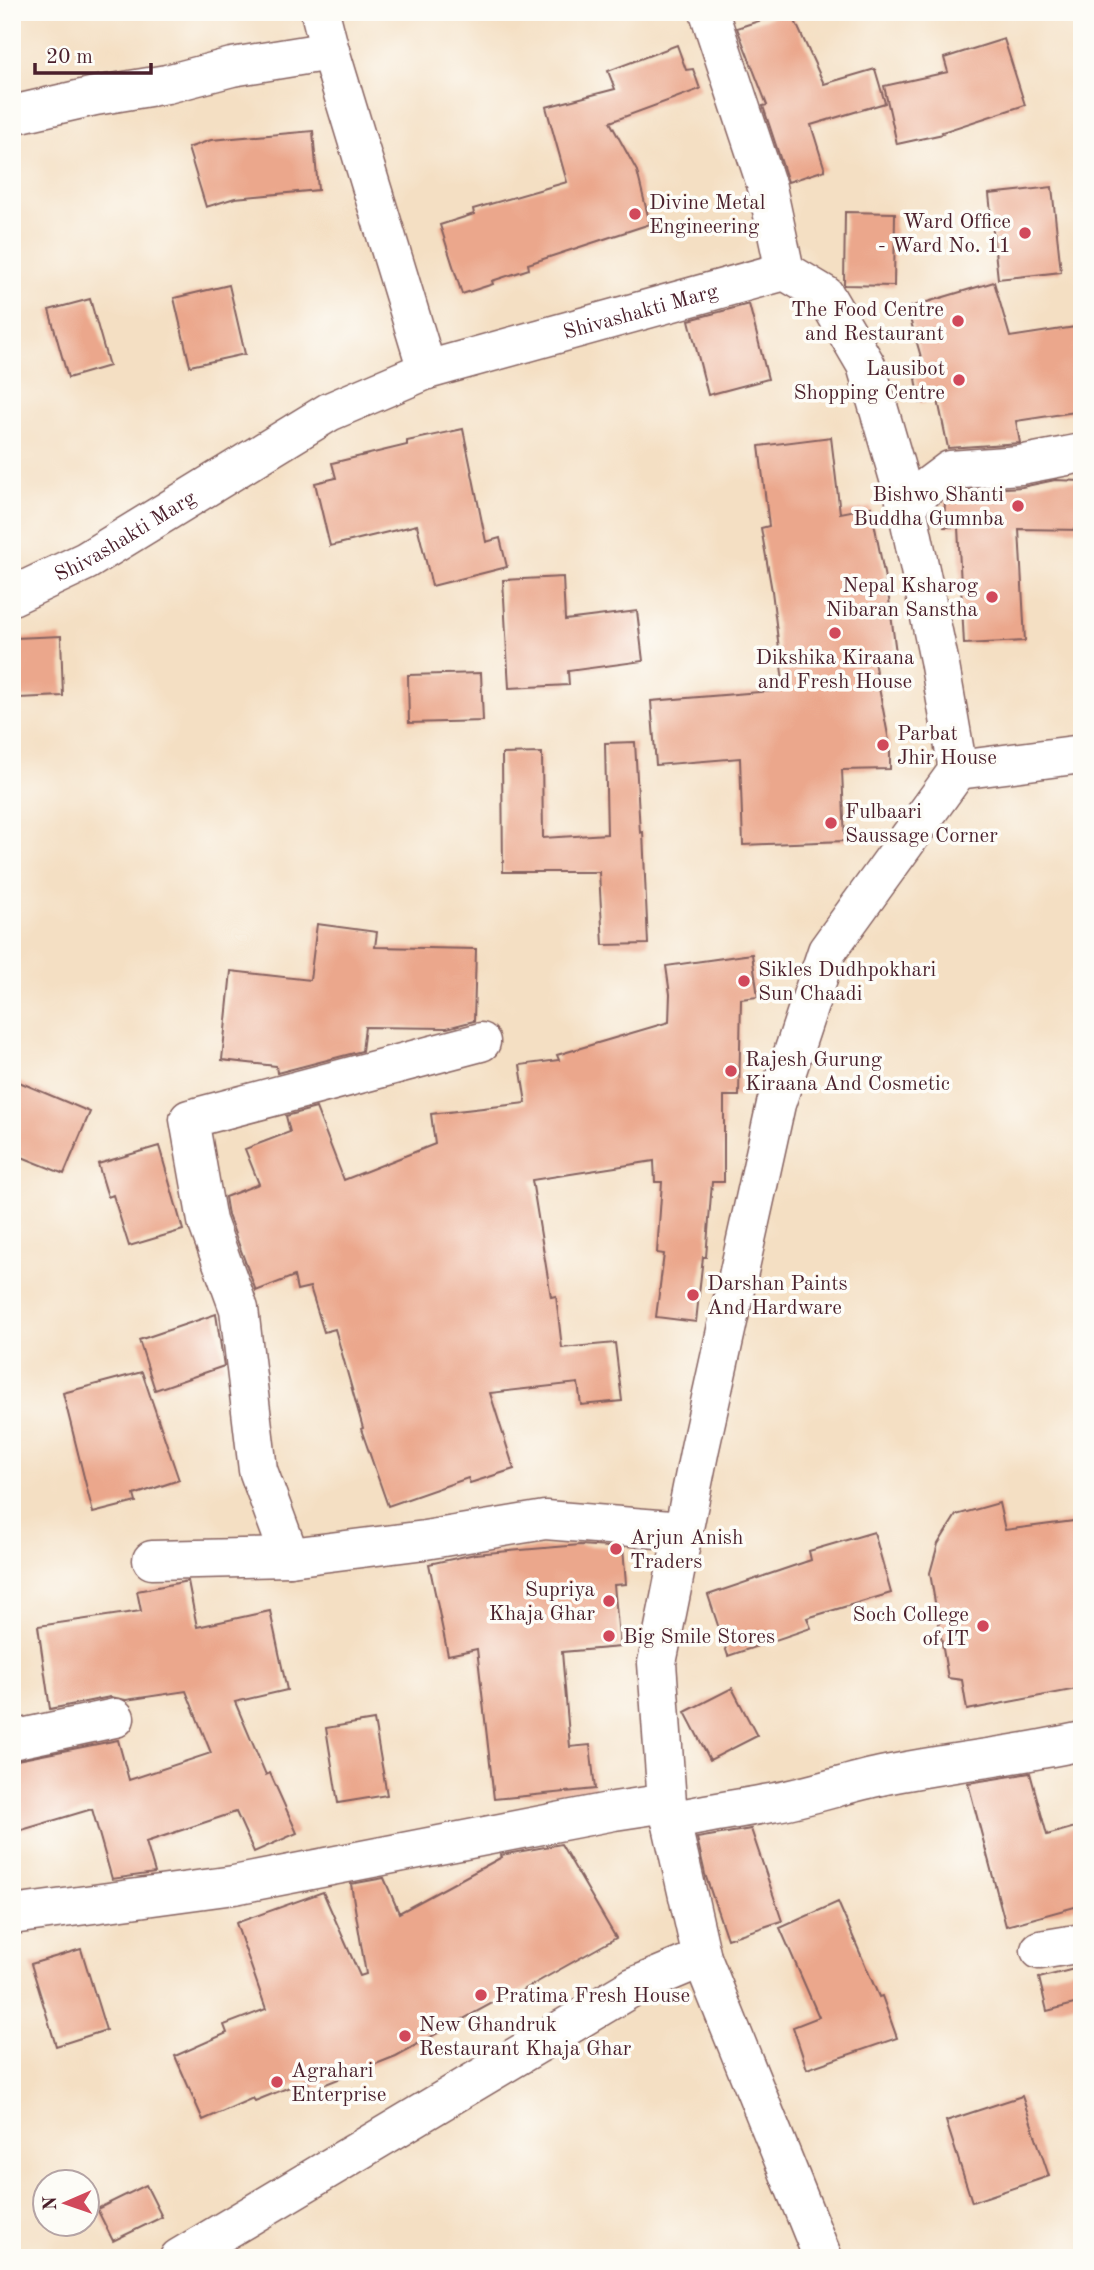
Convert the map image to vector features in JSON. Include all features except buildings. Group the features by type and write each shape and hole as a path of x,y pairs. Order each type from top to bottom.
{"street":[{"path":"320,12 427,370"},
{"path":"709,12 767,187 785,271 825,295 866,365 906,503 939,660 958,770 827,951 776,1104 657,1663 669,1812 702,1958 823,2258"},
{"path":"12,115 94,96 167,84 232,67 330,51"},
{"name":"Shivashakti Marg","path":"12,596 86,561 329,412 427,370 785,271"},
{"path":"906,503 950,470 1020,465 1082,453"},
{"path":"958,770 1082,754"},
{"path":"290,1556 258,1470 239,1308 207,1221 190,1119 481,1042"},
{"path":"152,1560 290,1556 425,1540 545,1520 683,1531"},
{"path":"12,1740 115,1718"},
{"path":"12,1915 234,1885 614,1811 708,1812 772,1803 880,1777 958,1762 1038,1751 1082,1741"},
{"path":"1040,1950 1082,1943"},
{"path":"179,2258 633,1987 702,1958"}],"place":[{"name":"Divine Metal Engineering","path":"635,214"},
{"name":"Ward Office - Ward No. 11","path":"1025,233"},
{"name":"The Food Centre and Restaurant","path":"958,321"},
{"name":"Lausibot Shopping Centre","path":"959,380"},
{"name":"Bishwo Shanti Buddha Gumnba","path":"1018,506"},
{"name":"Nepal Ksharog Nibaran Sanstha","path":"992,597"},
{"name":"Dikshika Kiraana and Fresh House","path":"835,633"},
{"name":"Parbat Jhir House","path":"883,745"},
{"name":"Fulbaari Saussage Corner","path":"831,823"},
{"name":"Sikles Dudhpokhari Sun Chaadi","path":"744,981"},
{"name":"Rajesh Gurung Kiraana And Cosmetic","path":"731,1071"},
{"name":"Darshan Paints And Hardware","path":"693,1295"},
{"name":"Arjun Anish Traders","path":"616,1549"},
{"name":"Supriya Khaja Ghar","path":"609,1601"},
{"name":"Soch College of IT","path":"983,1626"},
{"name":"Big Smile Stores","path":"609,1636"},
{"name":"Pratima Fresh House","path":"481,1995"},
{"name":"New Ghandruk Restaurant Khaja Ghar","path":"405,2036"},
{"name":"Agrahari Enterprise","path":"277,2082"}]}
